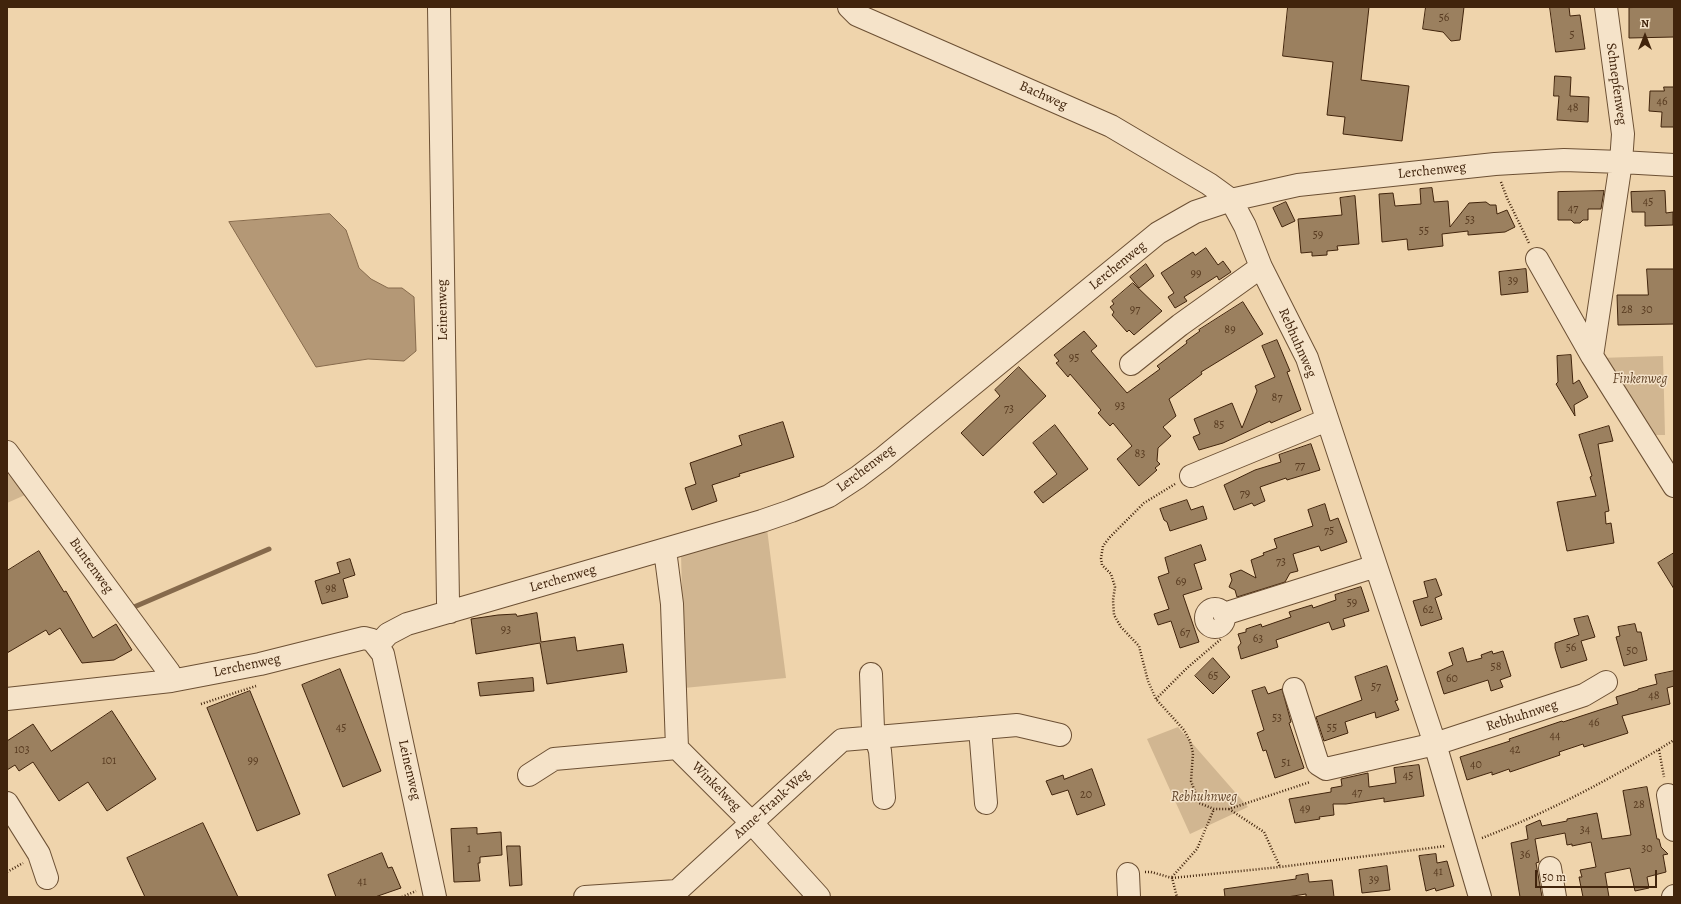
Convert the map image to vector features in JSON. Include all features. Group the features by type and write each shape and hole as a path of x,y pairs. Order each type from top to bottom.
{"street":[{"name":"Leinenweg","path":"439,7 448,602 450,612"},
{"name":"Bachweg","path":"849,7 857,15 1110,126 1209,184 1231,200"},
{"name":"Schnepfenweg","path":"1606,7 1623,134 1621,162"},
{"name":"Lerchenweg","path":"7,699 171,681 260,664 364,638 372,640 378,646 388,634 407,624 762,521 829,496 883,458 1158,233 1195,212 1231,200 1298,185 1495,164 1564,160 1674,166"},
{"path":"1592,356 1621,162"},
{"name":"Rebhuhnweg","path":"1231,200 1245,226 1261,267 1307,358 1435,744 1480,897"},
{"path":"1537,259 1592,356 1674,486"},
{"path":"1131,364 1180,325 1261,267"},
{"path":"1191,476 1327,420"},
{"name":"Buntenweg","path":"7,452 169,672 171,681"},
{"path":"529,775 554,759 677,748 672,604 665,550"},
{"path":"1221,627 1376,566"},
{"name":"Leinenweg","path":"378,646 383,654 436,897"},
{"path":"871,674 873,729 880,751 884,798"},
{"name":"Rebhuhnweg","path":"1326,769 1435,744 1584,695 1606,682"},
{"path":"1294,688 1318,764 1326,769"},
{"name":"Anne-Frank-Weg","path":"585,897 677,894 751,822 842,740 1017,725 1060,735"},
{"path":"980,728 986,803"},
{"name":"Winkelweg","path":"677,748 751,822 819,897"},
{"path":"1668,795 1674,830"},
{"path":"7,803 39,854 46,878"},
{"path":"1550,868 1555,897"},
{"path":"1128,874 1129,897"}],"path":[{"path":"1495,164 1507,198 1537,259"},
{"path":"1191,476 1144,503 1110,537 1103,546 1101,558 1102,565 1111,574 1115,587 1112,600 1114,615 1121,627 1139,646 1148,682 1156,699 1184,730 1190,741 1193,753 1191,781 1199,803 1214,809 1229,809 1322,778 1326,769"},
{"path":"1156,699 1187,668 1221,627"},
{"path":"201,704 258,685"},
{"path":"1128,874 1151,872 1172,878 1280,867 1465,843 1483,838 1539,814 1593,788 1674,740"},
{"path":"1659,750 1668,795"},
{"path":"1172,878 1197,849 1214,809"},
{"path":"1229,809 1264,832 1280,867"},
{"path":"1172,878 1176,897"}],"green space":[{"name":"Finkenweg","path":"1663,356 1665,435 1647,435 1599,358"},
{"path":"7,473 25,495 7,503"},
{"path":"767,529 786,678 684,688 681,552"},
{"name":"Rebhuhnweg","path":"1178,727 1248,807 1190,834 1147,739"}],"shaded area":[{"path":"330,214 346,230 359,268 371,279 388,288 402,288 414,297 416,351 404,361 368,359 316,367 229,222"}],"building":[{"path":"1288,7 1369,7 1361,80 1409,86 1402,141 1343,134 1345,117 1327,115 1333,62 1283,56"},
{"path":"1426,7 1464,7 1460,40 1451,41 1443,32 1423,29"},
{"path":"1550,7 1569,7 1570,16 1580,15 1585,49 1556,52"},
{"path":"1674,7 1674,37 1629,38 1629,8"},
{"path":"1555,76 1571,77 1570,96 1589,97 1588,122 1557,120 1559,96 1554,96"},
{"path":"1664,87 1674,87 1674,127 1661,127 1662,112 1649,111 1650,91 1664,91"},
{"path":"1432,188 1434,202 1448,201 1450,227 1469,203 1486,202 1490,205 1496,205 1497,214 1507,210 1515,227 1505,232 1468,235 1468,231 1442,234 1443,246 1408,250 1407,239 1382,242 1379,194 1393,193 1395,206 1421,204 1420,189"},
{"path":"1604,191 1601,209 1588,209 1588,220 1583,220 1580,223 1574,223 1571,220 1558,220 1558,192"},
{"path":"1665,191 1666,213 1673,212 1673,225 1645,226 1645,212 1632,212 1631,192"},
{"path":"1355,196 1359,244 1337,246 1338,250 1327,251 1327,255 1312,256 1312,252 1301,253 1298,219 1342,215 1340,198"},
{"path":"1286,202 1295,221 1282,227 1273,208"},
{"path":"1206,248 1218,265 1223,261 1231,272 1219,280 1217,276 1184,297 1187,301 1175,308 1168,297 1174,293 1161,273 1193,252 1195,255"},
{"path":"1146,264 1154,276 1139,288 1130,277"},
{"path":"1526,269 1528,292 1501,295 1499,272"},
{"path":"1647,269 1674,269 1674,324 1618,325 1617,295 1648,295"},
{"path":"1133,283 1162,311 1134,335 1129,330 1127,332 1112,315 1114,312 1110,307 1114,304 1112,301"},
{"path":"1243,302 1263,334 1201,372 1202,374 1169,399 1176,416 1163,427 1171,436 1158,448 1157,461 1160,464 1155,468 1157,470 1139,486 1117,459 1132,446 1113,423 1110,426 1098,413 1101,410 1070,374 1068,377 1056,363 1059,361 1054,355 1084,331 1097,346 1091,351 1127,393 1160,369 1157,366 1187,343 1186,341 1200,331 1199,330"},
{"path":"1277,340 1290,371 1287,372 1301,410 1271,423 1270,421 1223,443 1199,450 1193,437 1200,434 1194,419 1232,403 1242,428 1257,391 1255,386 1275,377 1262,346"},
{"path":"1571,355 1573,384 1579,380 1588,397 1574,405 1575,416 1556,384 1558,382 1557,356"},
{"path":"1019,367 1046,396 983,456 961,433 1000,396 995,390"},
{"path":"783,422 794,457 739,474 740,476 712,485 717,501 692,510 685,488 696,484 690,463 742,445 739,436"},
{"path":"1055,425 1088,469 1043,503 1034,492 1057,474 1033,443"},
{"path":"1609,426 1613,441 1598,444 1609,511 1605,512 1606,524 1611,523 1614,543 1567,551 1557,502 1596,496 1590,477 1592,476 1579,435"},
{"path":"1311,444 1320,470 1287,480 1286,478 1260,487 1265,501 1254,506 1252,503 1234,510 1224,485 1255,470 1281,462 1279,455"},
{"path":"1187,500 1191,510 1203,506 1207,519 1170,531 1160,509"},
{"path":"1325,504 1330,521 1338,518 1347,542 1321,551 1319,546 1293,554 1298,571 1290,573 1285,582 1237,597 1235,590 1229,587 1232,580 1230,574 1241,570 1256,578 1251,560 1264,555 1263,553 1277,548 1274,539 1313,526 1308,510"},
{"path":"1201,545 1206,560 1194,564 1202,589 1183,595 1199,642 1180,648 1171,621 1158,625 1154,614 1169,609 1158,577 1169,573 1165,558"},
{"path":"39,551 64,592 66,591 93,638 116,624 132,650 114,660 82,663 60,628 49,635 46,630 7,653 7,571"},
{"path":"1674,553 1674,589 1658,563"},
{"path":"350,559 355,575 343,579 348,597 322,604 315,581 340,573 337,563"},
{"path":"1436,579 1442,595 1435,598 1442,619 1421,626 1413,601 1428,597 1424,582"},
{"path":"1361,587 1369,611 1343,619 1345,626 1332,630 1329,622 1276,640 1278,647 1241,659 1238,647 1241,643 1238,634 1246,632 1246,629 1261,624 1262,627 1291,617 1289,612 1312,605 1313,608 1336,600 1335,595"},
{"path":"537,613 541,642 575,637 577,651 623,644 627,672 547,684 540,643 476,654 471,619 498,615 516,614 517,616"},
{"path":"1588,616 1595,637 1581,641 1587,660 1561,668 1555,643 1579,635 1574,619"},
{"path":"1635,624 1637,632 1641,632 1647,660 1624,666 1616,637 1620,636 1618,627"},
{"path":"1463,648 1467,662 1482,658 1481,655 1492,651 1493,654 1503,651 1511,676 1500,680 1503,687 1491,691 1488,680 1444,694 1437,672 1453,665 1449,653"},
{"path":"1213,658 1230,677 1213,694 1195,676"},
{"path":"1387,666 1398,700 1395,701 1399,710 1376,718 1375,712 1345,722 1348,733 1324,741 1316,717 1362,700 1355,677"},
{"path":"340,669 381,771 343,787 302,685"},
{"path":"1674,671 1674,686 1667,688 1670,704 1622,716 1628,733 1584,747 1583,744 1559,752 1560,755 1510,772 1509,769 1492,775 1492,772 1467,780 1460,757 1510,741 1509,739 1562,721 1563,722 1618,704 1616,697 1657,684 1655,675"},
{"path":"533,678 534,691 480,696 478,683"},
{"path":"1265,687 1268,694 1282,689 1291,722 1289,723 1304,768 1275,778 1266,750 1263,751 1257,733 1264,730 1252,691"},
{"path":"250,691 300,814 257,831 207,708"},
{"path":"112,711 156,779 107,811 88,782 59,801 33,762 19,771 15,765 7,770 7,741 33,724 51,751"},
{"path":"1419,765 1424,796 1384,802 1384,798 1346,804 1333,804 1334,815 1295,823 1289,799 1331,792 1331,788 1342,786 1341,779 1368,773 1369,787 1396,783 1394,768"},
{"path":"1092,769 1105,805 1077,815 1068,790 1052,795 1046,781 1063,775 1064,779"},
{"path":"1647,787 1657,839 1659,839 1661,847 1668,854 1663,855 1666,872 1647,877 1649,888 1635,891 1630,868 1605,873 1609,897 1583,897 1579,877 1582,877 1580,870 1596,867 1591,842 1572,846 1572,844 1567,845 1565,833 1535,839 1539,862 1536,863 1542,897 1520,897 1511,843 1528,839 1526,826 1540,820 1542,826 1597,813 1602,839 1631,835 1623,791"},
{"path":"203,823 238,897 145,897 127,858"},
{"path":"477,828 477,834 501,832 502,855 480,857 480,863 478,863 480,881 454,882 451,829"},
{"path":"507,846 520,846 522,885 510,886"},
{"path":"382,853 388,868 392,867 401,888 375,897 336,897 328,875"},
{"path":"1436,854 1437,863 1447,861 1454,886 1436,891 1435,888 1426,891 1419,856"},
{"path":"1387,866 1390,890 1362,893 1359,870"},
{"path":"1308,874 1309,882 1332,880 1334,897 1306,897 1306,894 1287,897 1225,897 1224,889 1296,879 1296,876"}],"waterway":[{"path":"134,607 269,549"}]}
